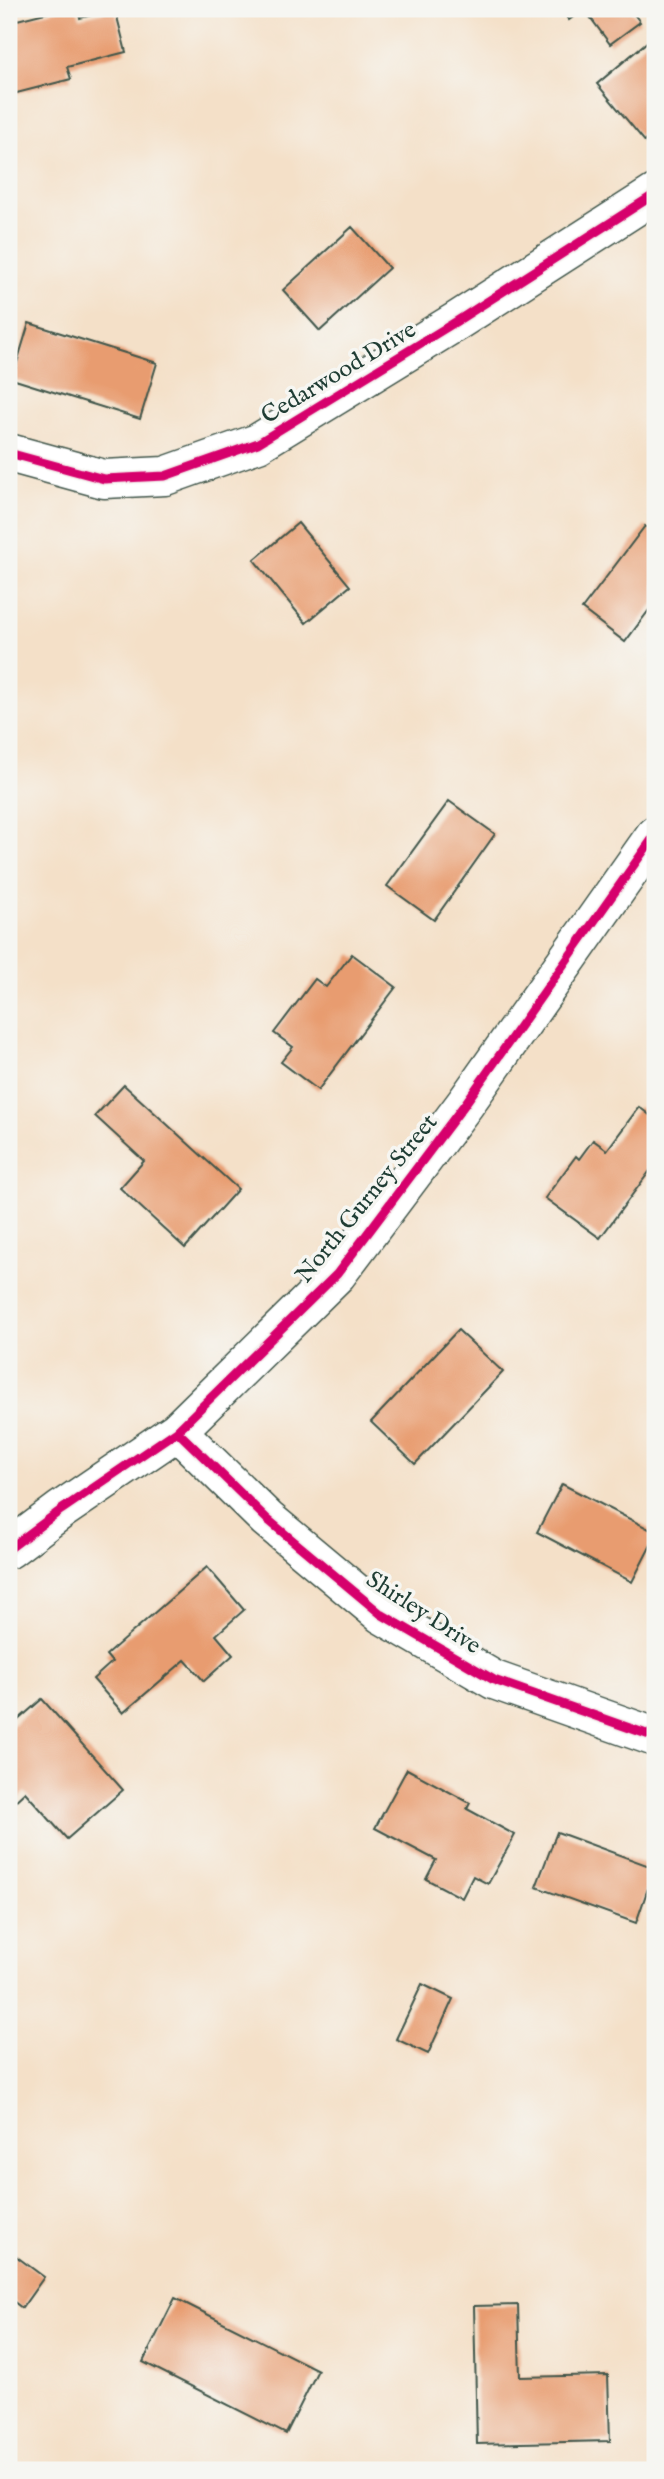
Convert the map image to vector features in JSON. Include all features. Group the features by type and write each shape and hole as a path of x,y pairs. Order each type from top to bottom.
{"street":[{"name":"Cedarwood Drive","path":"9,453 104,479 165,476 258,443 457,321 655,194"},
{"name":"North Gurney Street","path":"9,1549 177,1431 337,1274 465,1104 655,835"},
{"name":"Shirley Drive","path":"177,1431 267,1519 381,1614 494,1680 655,1737"}],"building":[{"path":"61,9 77,9 80,18 115,9 126,52 67,67 71,79 9,95 9,22"},
{"path":"562,9 584,9 569,20"},
{"path":"584,9 630,9 640,22 610,44"},
{"path":"647,42 655,51 655,146 651,149 597,84"},
{"path":"352,227 389,268 320,331 283,290"},
{"path":"29,323 157,363 140,419 12,379"},
{"path":"298,523 350,586 306,623 254,560"},
{"path":"645,526 655,534 655,602 625,642 582,609"},
{"path":"449,801 495,834 434,920 387,886"},
{"path":"352,954 396,987 318,1090 281,1062 293,1047 274,1033 315,979 326,987"},
{"path":"124,1085 238,1189 185,1248 120,1188 144,1161 95,1116"},
{"path":"639,1107 655,1119 655,1164 600,1238 545,1198 576,1156 579,1159 593,1140 607,1150"},
{"path":"458,1330 503,1372 415,1464 371,1422"},
{"path":"562,1484 655,1532 632,1582 537,1532"},
{"path":"207,1567 244,1610 216,1635 233,1655 204,1681 185,1660 123,1713 93,1679 112,1662 106,1655"},
{"path":"42,1699 123,1790 67,1839 25,1792 9,1807 9,1728"},
{"path":"407,1769 470,1803 467,1809 515,1835 488,1884 473,1876 462,1898 426,1879 436,1860 375,1828"},
{"path":"557,1832 655,1868 636,1923 536,1887"},
{"path":"422,1984 453,1999 428,2054 396,2039"},
{"path":"9,2251 44,2277 22,2308 9,2298"},
{"path":"175,2298 318,2370 286,2434 143,2362"},
{"path":"518,2305 520,2377 608,2375 610,2441 477,2444 474,2306"}],"cycle path":[{"path":"9,453 104,479 165,476 258,443 457,321 655,194"},
{"path":"9,1549 177,1431 337,1274 465,1104 655,835"},
{"path":"177,1431 267,1519 381,1614 494,1680 655,1737"}]}
